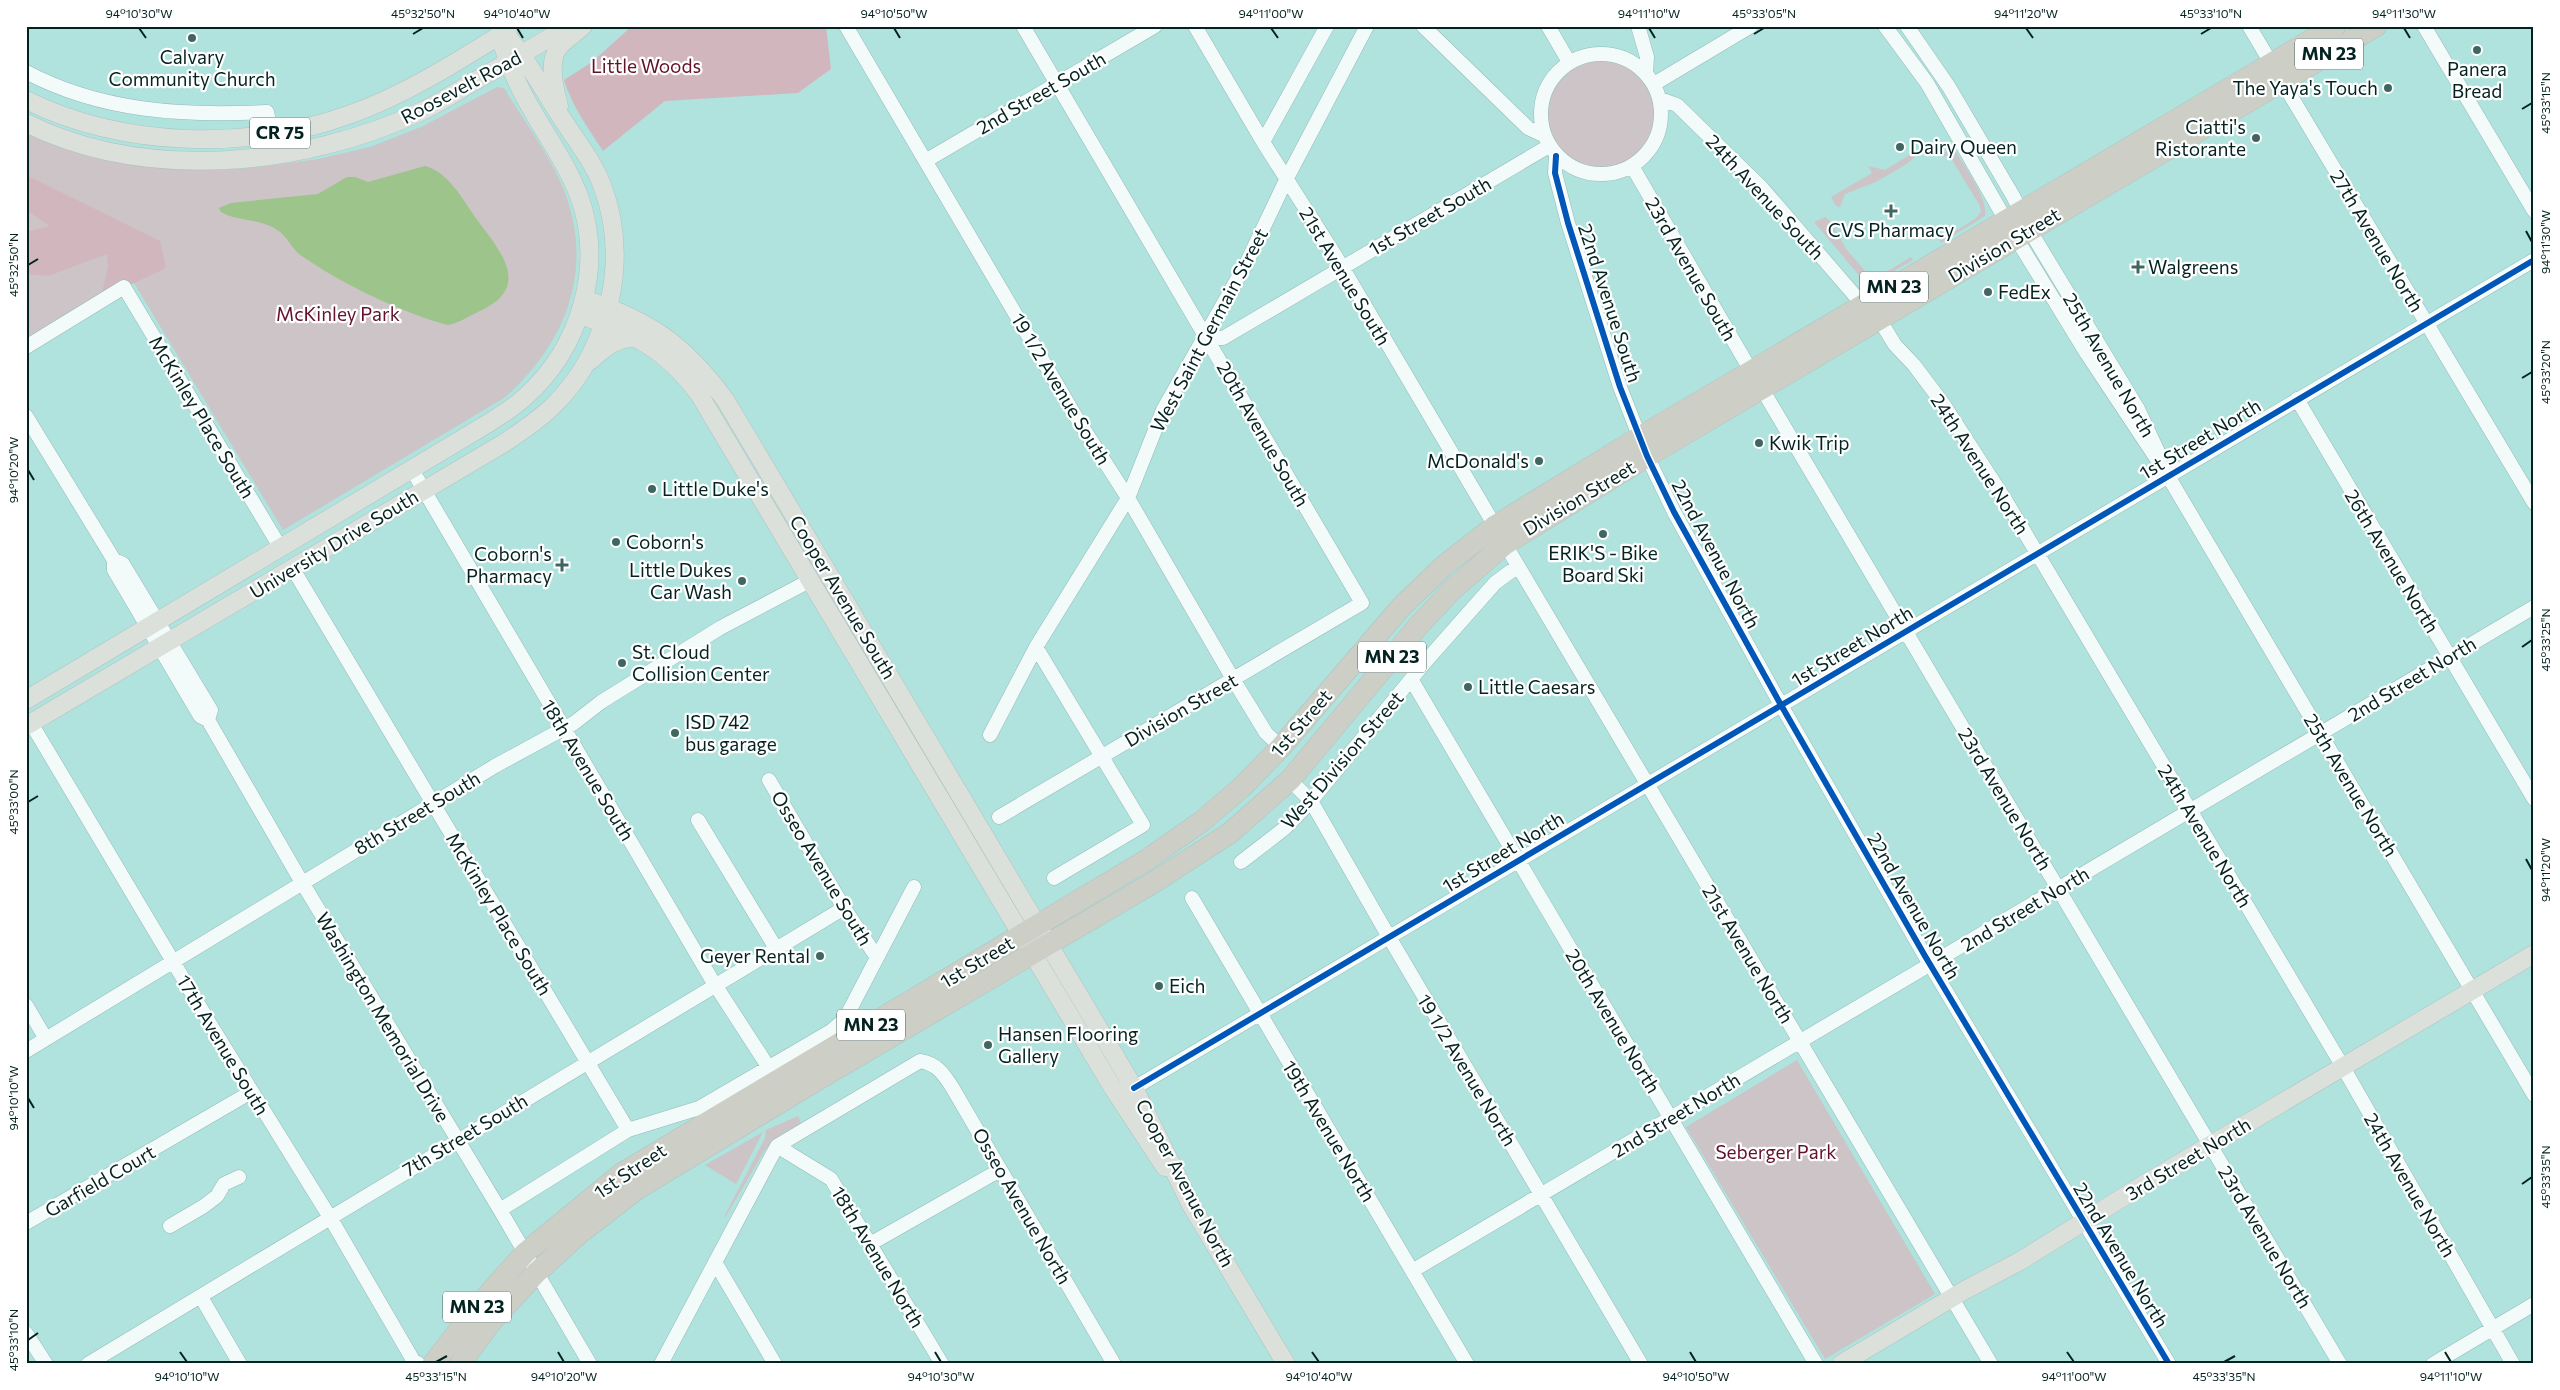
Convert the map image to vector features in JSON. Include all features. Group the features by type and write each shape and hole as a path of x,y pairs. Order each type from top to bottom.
{"highway":[{"name":"Division Street","path":"2277,73 2335,26"},
{"name":"Division Street","path":"1500,535 1647,456 1863,305 2019,225 2277,73 2376,26"},
{"name":"Division Street","path":"1500,535 1640,437 1879,320 2019,225"},
{"name":"1st Street","path":"433,1364 477,1307 525,1253 576,1209 643,1160 1030,930 1178,839 1230,799 1281,747 1402,606 1446,564 1500,535"},
{"name":"1st Street","path":"460,1364 491,1322 536,1274 580,1233 637,1189 1206,850 1246,820 1290,780 1419,625 1500,535"}],"main road":[{"name":"Roosevelt Road","path":"26,123 42,131 116,153 196,161 279,156 358,136 422,111 569,26"},
{"path":"583,26 559,46 555,55 553,74 561,110 573,136 601,184 611,220 614,260 608,306 603,323"},
{"name":"Roosevelt Road","path":"26,100 48,111 124,132 198,140 272,135 351,115 408,90 503,29"},
{"path":"503,29 515,58 521,90 573,183 583,207 588,245 582,307 603,323 639,339 666,358 699,394 810,580 1030,930"},
{"path":"515,58 573,136"},
{"name":"Cooper Avenue South","path":"582,307 608,306 648,325 680,348 706,375 726,402 1030,930"},
{"name":"University Drive South","path":"26,700 482,427 526,396 557,361 582,307"},
{"name":"University Drive South","path":"28,725 293,569 531,424 555,404 582,368 593,349 603,323"},
{"path":"582,368 616,341 627,337 639,339"},
{"name":"Cooper Avenue North","path":"1030,930 1040,949 1134,1088 1191,1204 1286,1364"},
{"path":"1040,949 1142,1134 1191,1204"},
{"name":"3rd Street North","path":"1841,1364 2084,1222 2210,1145 2534,954"}],"street":[{"name":"19 1/2 Avenue South","path":"846,26 927,160 1076,418 1128,498 1233,680 1266,733 1281,747"},
{"name":"20th Avenue South","path":"1023,26 1055,84 1362,603"},
{"name":"2nd Street South","path":"927,160 1154,26"},
{"name":"21st Avenue South","path":"1195,26 1263,142 1342,268 1500,535"},
{"path":"1263,142 1328,26"},
{"name":"West Saint Germain Street","path":"990,735 1036,647 1128,498 1163,410 1248,262 1286,178 1367,26"},
{"path":"1422,26 1572,168 1592,174 1612,174 1632,166 1647,154 1657,137 1662,118 1660,99 1654,84 1646,72 1629,60 1609,53 1588,54 1569,62 1553,75 1543,93 1540,114 1549,145"},
{"path":"1548,26 1569,62"},
{"path":"1638,26 1647,57 1646,72"},
{"path":"1654,84 1751,26"},
{"name":"25th Avenue North","path":"1885,26 1927,83 1957,135 2019,225 2138,410 2152,437 2168,476 2534,1094"},
{"name":"25th Avenue North","path":"1907,26 1949,87 1972,126 2019,225"},
{"name":"27th Avenue North","path":"2249,26 2534,503"},
{"path":"2424,26 2534,211"},
{"path":"26,72 92,100 161,112 224,114 267,112 272,135"},
{"name":"24th Avenue South","path":"1660,99 1677,105 1762,188 1863,305"},
{"name":"1st Street South","path":"1206,337 1223,338 1549,145"},
{"name":"22nd Avenue South","path":"1549,145 1568,223 1620,387 1647,456"},
{"name":"23rd Avenue South","path":"1632,166 1757,380"},
{"name":"1st Street North","path":"1134,1088 2534,260"},
{"name":"McKinley Place South","path":"26,347 124,287 280,547"},
{"name":"24th Avenue North","path":"1879,320 1895,344 1914,365 1944,405 2006,501 2189,811 2343,1066 2513,1364"},
{"name":"23rd Avenue North","path":"1757,380 2340,1364"},
{"name":"26th Avenue North","path":"2297,399 2534,799"},
{"name":"Washington Memorial Drive","path":"26,416 114,560 123,564 165,644 211,710 208,720 302,882 500,1210 590,1364"},
{"name":"22nd Avenue North","path":"1647,456 1674,512 1781,705 1930,965 2169,1364"},
{"name":"18th Avenue South","path":"411,468 716,985 769,1068"},
{"name":"21st Avenue North","path":"1500,535 1990,1364"},
{"name":"West Division Street","path":"1242,862 1278,834 1312,801 1411,679 1495,583 1518,566"},
{"name":"McKinley Place South","path":"293,569 628,1130"},
{"name":"8th Street South","path":"26,1051 433,803 584,716 600,702 720,628 810,580"},
{"name":"Division Street","path":"999,817 1362,603"},
{"name":"2nd Street North","path":"1412,1271 2534,607"},
{"path":"1036,647 1143,825 1054,878"},
{"name":"20th Avenue North","path":"1411,679 1816,1364"},
{"name":"17th Avenue South","path":"28,725 251,1092 331,1219 413,1360 418,1364"},
{"name":"Osseo Avenue South","path":"769,780 844,908 876,956"},
{"name":"19 1/2 Avenue North","path":"1290,780 1312,801 1389,937 1641,1364"},
{"path":"698,820 776,950"},
{"path":"500,1210 628,1130 699,1108 831,1031 845,1019 914,886"},
{"name":"19th Avenue North","path":"1192,898 1467,1364"},
{"name":"7th Street South","path":"88,1364 844,908"},
{"path":"26,1005 46,1039"},
{"name":"Osseo Avenue North","path":"777,1146 920,1061 932,1064 942,1072 1114,1364"},
{"name":"Garfield Court","path":"26,1223 251,1092"},
{"path":"661,1364 777,1146"},
{"name":"18th Avenue North","path":"777,1146 831,1179 942,1364"},
{"path":"870,1244 1000,1170"},
{"path":"170,1226 204,1206 217,1196 224,1184 239,1177"},
{"path":"715,1262 775,1364"},
{"path":"201,1297 240,1364"},
{"path":"2433,1364 2534,1304"},
{"path":"26,1333 46,1364"}],"green space":[{"name":"Little Woods","path":"632,26 826,26 831,69 798,93 665,101 603,151 576,108 564,80 592,62"},
{"path":"1602,61 1623,65 1640,77 1652,94 1656,115 1652,136 1640,153 1623,165 1602,169 1581,165 1564,153 1552,136 1548,115 1552,94 1564,77 1581,65"},
{"name":"McKinley Park","path":"497,87 504,88 552,164 564,190 573,220 576,249 575,277 569,304 558,330 544,354 526,377 504,398 283,530 134,283 26,344 26,130 153,166 221,170 260,167 318,159 370,147 421,127"},
{"path":"1953,147 1979,191 1983,200 1985,216 1941,243 1935,234 1941,240 1975,219 1981,212 1980,206 1949,155 1943,157 1941,155"},
{"path":"1924,148 1923,151 1905,165 1876,182 1845,194 1840,207 1836,206 1831,197 1872,173 1868,166 1885,170"},
{"path":"26,175 160,241 166,268 134,283 102,293 108,267 107,254 48,276 26,274 26,232 50,226 26,210"},
{"path":"1825,217 1829,220 1847,250 1873,280 1911,257 1913,260 1868,286 1814,222"},
{"name":"Seberger Park","path":"1797,1060 1935,1294 1825,1359 1686,1127"},
{"path":"798,1116 801,1123 778,1137 765,1150 724,1217 765,1138 766,1130"},
{"path":"763,1132 736,1184 705,1165"}],"shaded area":[{"path":"425,166 441,174 460,194 494,242 507,267 508,279 505,290 496,301 456,323 448,325 391,305 351,286 299,254 279,231 265,224 228,215 221,212 219,208 231,203 318,194 347,177 355,177 368,182"}],"cycle path":[{"path":"1556,156 1555,173 1568,223 1620,387 1647,456 1674,512 1781,705 1925,956 2169,1364"},
{"path":"1134,1088 2534,260"}],"place":[{"name":"Calvary Community Church","path":"192,38"},
{"name":"Panera Bread","path":"2477,50"},
{"name":"The Yaya's Touch","path":"2388,88"},
{"name":"Ciatti's Ristorante","path":"2256,138"},
{"name":"Dairy Queen","path":"1900,147"},
{"name":"CVS Pharmacy","path":"1891,211"},
{"name":"Walgreens","path":"2138,267"},
{"name":"FedEx","path":"1988,292"},
{"name":"Kwik Trip","path":"1759,443"},
{"name":"McDonald's","path":"1539,461"},
{"name":"Little Duke's","path":"652,489"},
{"name":"ERIK'S - Bike Board Ski","path":"1603,534"},
{"name":"Coborn's","path":"616,542"},
{"name":"Coborn's Pharmacy","path":"562,565"},
{"name":"Little Dukes Car Wash","path":"742,581"},
{"name":"St. Cloud Collision Center","path":"622,663"},
{"name":"Little Caesars","path":"1468,687"},
{"name":"ISD 742 bus garage","path":"675,733"},
{"name":"Geyer Rental","path":"820,956"},
{"name":"Eich","path":"1159,986"},
{"name":"Hansen Flooring Gallery","path":"988,1045"}]}
